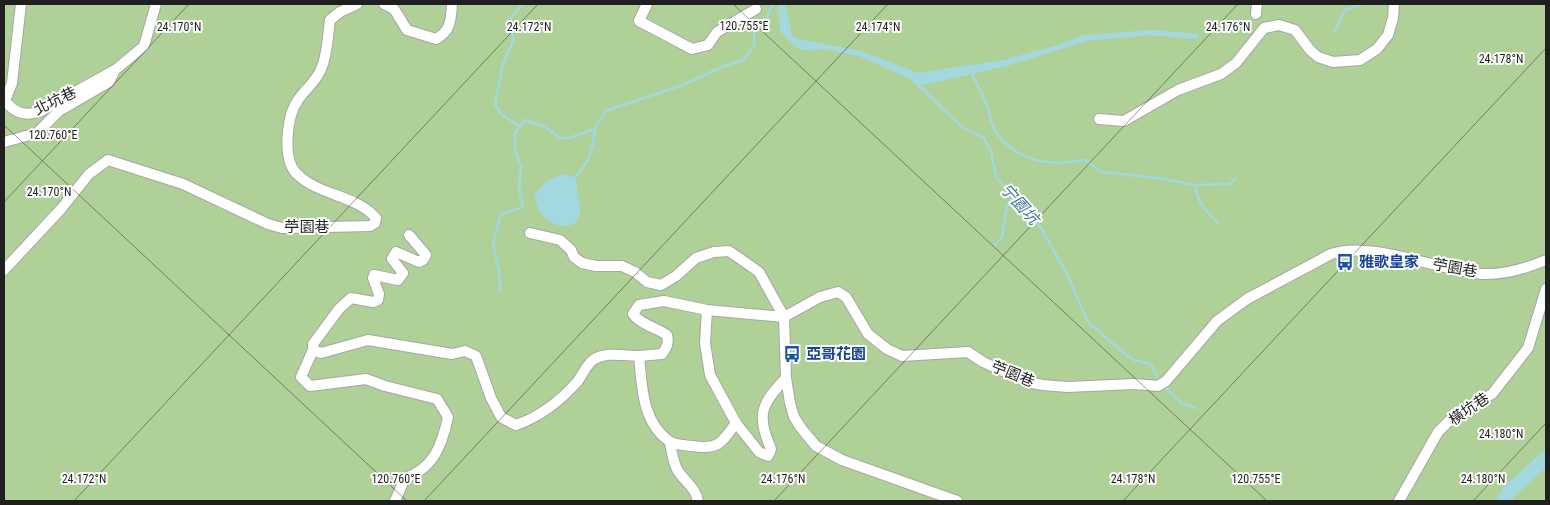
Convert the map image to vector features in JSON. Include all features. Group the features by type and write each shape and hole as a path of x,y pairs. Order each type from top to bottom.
{"street":[{"name":"北坑巷","path":"21,4 12,83 5,101 12,110 28,115 39,112 115,70 144,46 156,4"},
{"name":"苧園巷","path":"4,270 61,209 89,174 108,160 182,184 268,224 282,228 370,226 376,223 376,218 364,206 311,183 295,172 288,155 287,140 291,114 298,99 314,82 322,68 330,20 340,12 357,4"},
{"path":"384,4 394,8 407,30 436,39 445,34 451,23 452,4"},
{"path":"647,4 639,21 692,49 708,45 717,32 756,9"},
{"path":"1099,119 1124,121 1178,90 1221,74 1236,63 1264,28 1278,25 1295,30 1318,58 1333,62 1360,60 1377,49 1388,35 1393,18 1394,4"},
{"path":"4,59 15,56"},
{"name":"北坑巷","path":"4,142 37,133 59,111 108,82 115,70"},
{"path":"530,233 560,240 574,257 582,263 596,266 622,266 635,272 647,282 660,286 676,276 696,258 714,252 729,251 759,272 784,317 786,378 794,417 816,446 842,460 951,500"},
{"path":"395,501 405,478 417,474 432,461 444,439 448,417 437,399 385,386 366,379 310,386 302,377 313,344 339,309 351,298 373,302 378,300 380,294 373,278 374,276 400,279 403,273 392,259 396,252 419,262 423,260 426,255 410,235"},
{"name":"苧園巷","path":"784,317 820,297 838,292 846,297 868,334 887,349 902,356 968,352 983,362 1027,382 1043,385 1067,387 1162,384 1217,321 1247,299 1342,250 1384,254 1454,270 1484,274 1526,268 1546,260"},
{"name":"橫坑巷","path":"1399,501 1438,432 1455,415 1492,394 1528,348 1546,289"},
{"path":"312,350 321,353 368,340 452,354 465,351 476,356 501,416 516,425 555,403 577,382 592,360 604,355 639,356 662,354 669,341 667,335 637,320 633,314 639,305 664,301 707,310 784,317"},
{"path":"707,310 705,343 710,375 736,423 759,452 768,456 772,449 762,424 762,413 768,398 786,378"},
{"path":"639,356 643,396 652,423 670,443 672,458 677,469 697,493 698,501"},
{"path":"670,443 705,448 720,444 736,423"}],"green space":[{"path":"4,4 1546,4 1546,501 4,501"}],"water":[{"path":"778,4 785,4 792,35 798,39 860,51 919,73 1003,60 1055,46 1084,35 1152,30 1199,34 1197,39 1151,35 1086,41 1007,66 923,85 859,56 822,49 810,51 797,48 780,31"},
{"path":"563,174 575,178 580,214 576,223 560,226 542,215 537,206 535,194 547,181"}],"waterway":[{"path":"500,291 499,271 493,243 501,214 523,207 519,189 521,167 515,149 515,133 525,120 545,127 560,138 569,138 595,129 605,111 683,85 724,66 743,60 754,46 754,31 766,20 772,4"},
{"path":"1335,31 1345,10 1362,4"},
{"path":"519,126 501,114 495,104 503,64 513,42 511,18 521,5"},
{"path":"971,72 986,103 996,132 1007,145 1027,157 1038,161 1061,163 1085,160 1102,172 1158,178 1194,185 1230,184 1236,178"},
{"name":"宁園坑","path":"912,79 962,127 984,138 991,152 997,179 1031,214 1041,228 1067,274 1088,322 1125,354 1134,360 1151,364 1159,381"},
{"path":"574,179 584,167 589,156 595,129"},
{"path":"1195,185 1200,201 1218,223"},
{"path":"995,245 1002,237 1007,205 1014,195"},
{"name":"宁園坑","path":"1163,385 1181,403 1195,408"},
{"path":"1504,501 1509,492 1546,458"}],"place":[{"name":"雅歌皇家","path":"1345,262"},
{"name":"亞哥花園","path":"792,354"}]}
